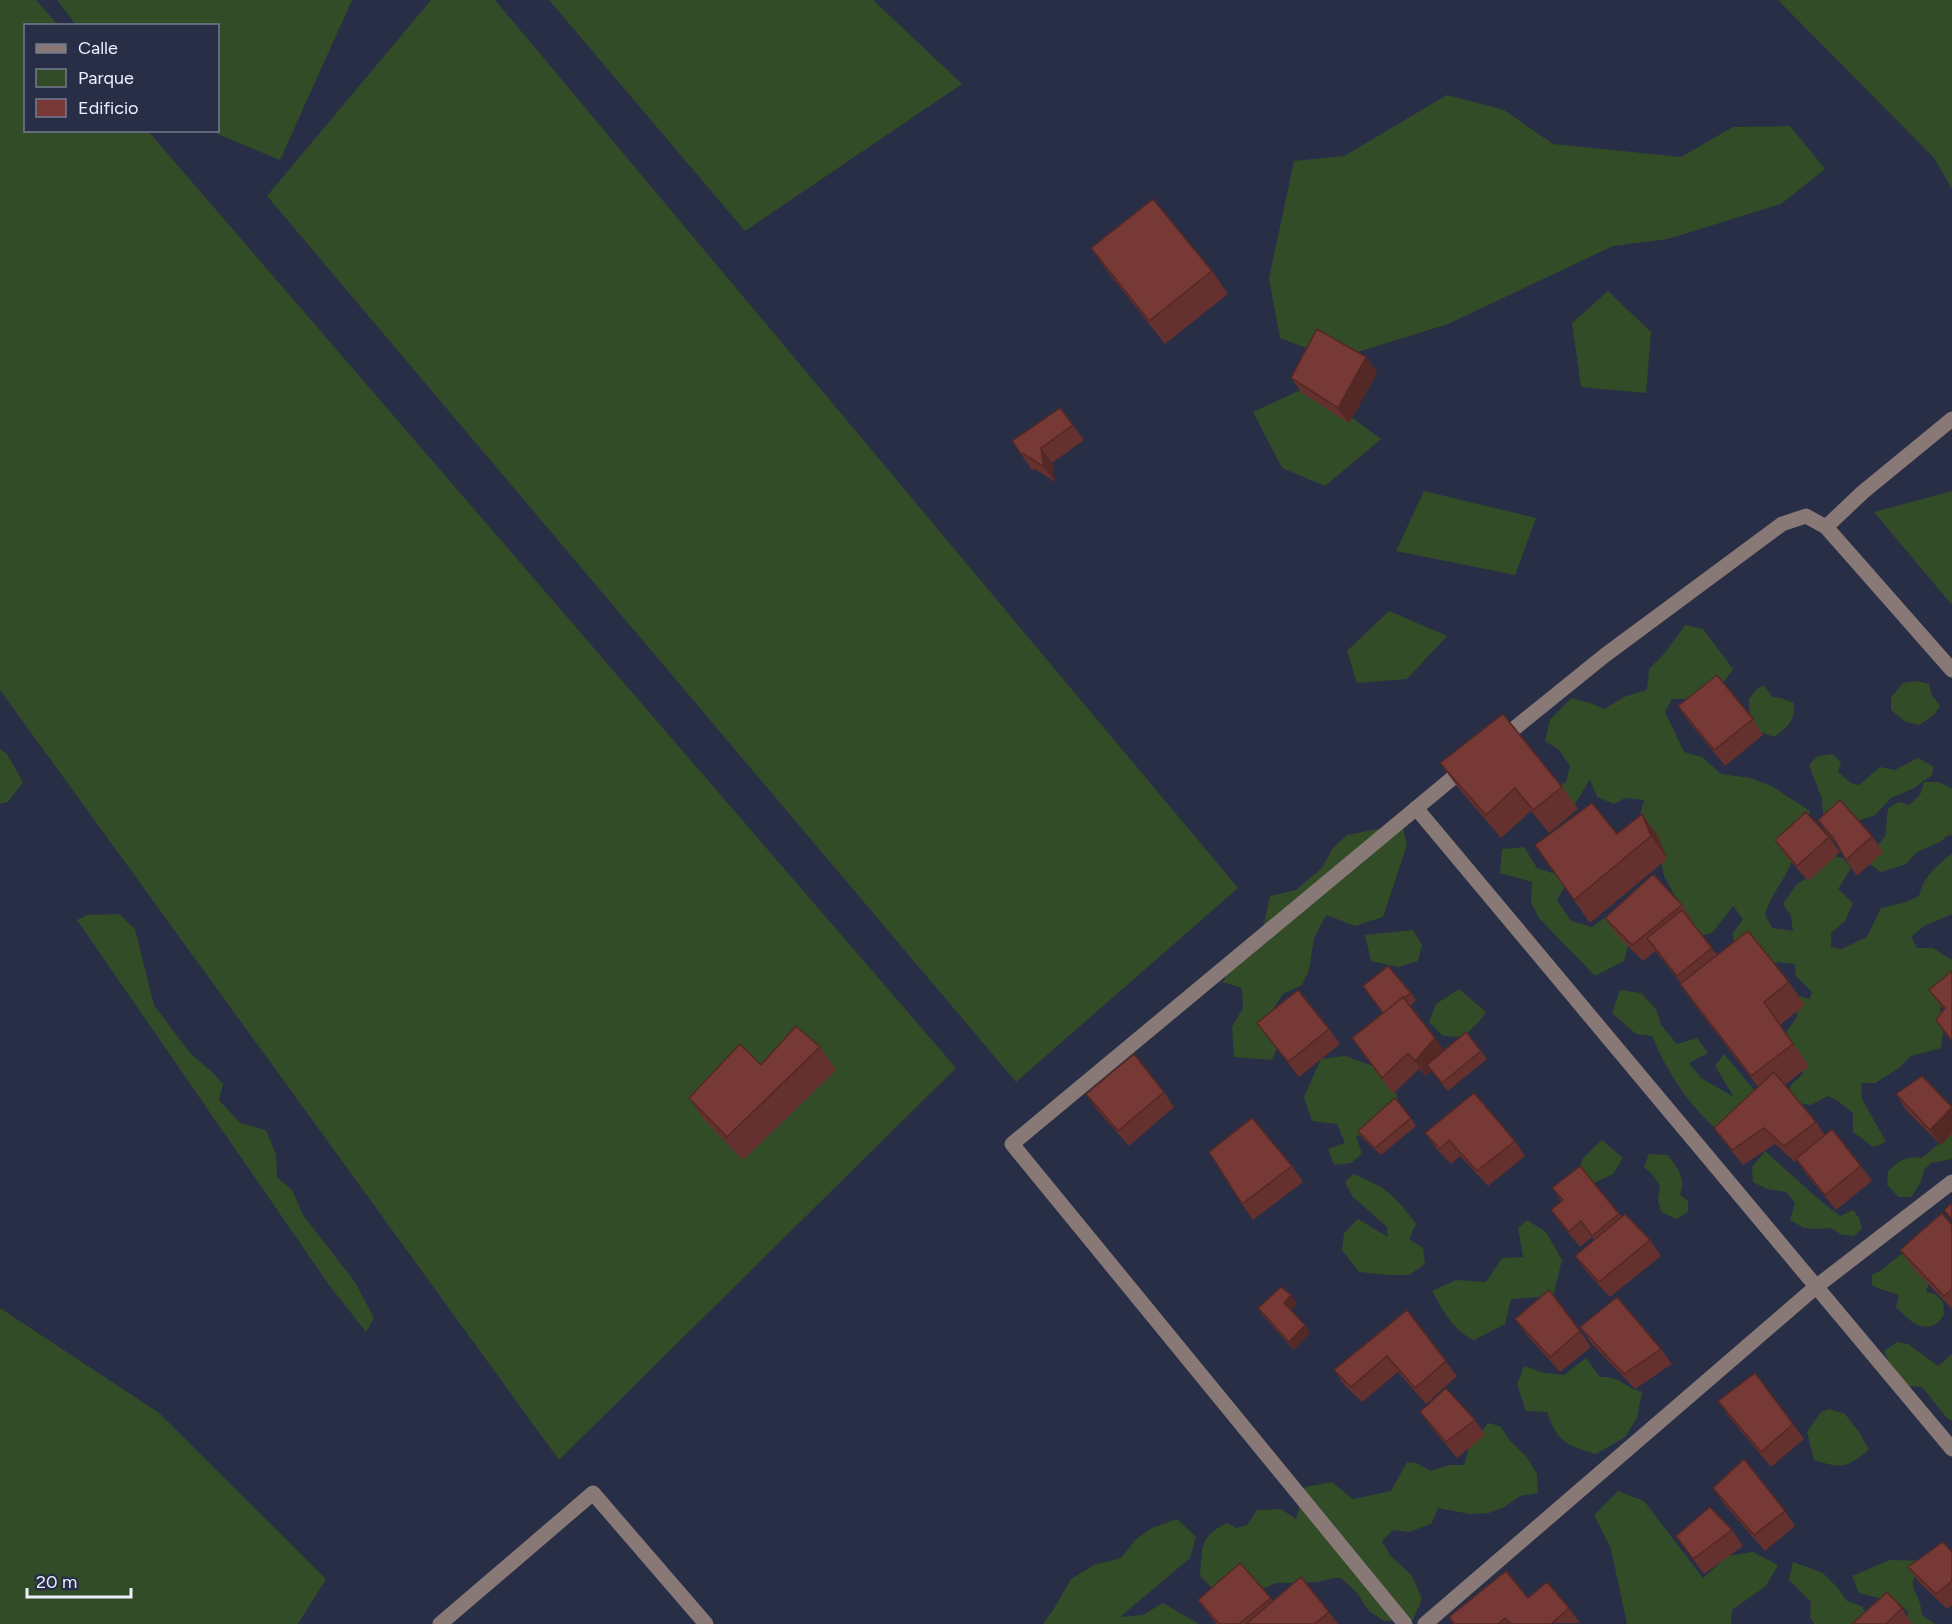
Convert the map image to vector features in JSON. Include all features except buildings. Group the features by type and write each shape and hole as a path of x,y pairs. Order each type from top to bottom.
{"street":[{"path":"1826,527 1863,492 1952,419"},
{"path":"1405,1624 1012,1144 1416,808 1604,656 1782,524 1806,516 1826,527 1952,670"},
{"path":"1416,808 1952,1449"},
{"path":"1425,1624 1817,1286 1952,1182"},
{"path":"440,1624 592,1493 706,1624"}],"green space":[{"path":"0,0 36,0 57,24 24,24 24,132 149,132 956,1068 559,1460 0,690"},
{"path":"57,0 352,0 280,160 212,132 219,132 219,24 75,24"},
{"path":"431,0 495,0 1238,888 1016,1082 267,196"},
{"path":"549,0 873,0 962,84 745,231"},
{"path":"1778,0 1952,0 1952,189 1934,158"},
{"path":"1447,95 1504,110 1553,144 1681,157 1733,127 1790,126 1825,169 1781,204 1668,239 1613,246 1448,324 1335,359 1280,338 1269,279 1294,161 1344,156"},
{"path":"1608,291 1651,332 1646,393 1581,387 1572,323"},
{"path":"1309,386 1381,439 1325,486 1282,468 1253,412"},
{"path":"1424,491 1536,518 1515,575 1396,551"},
{"path":"1952,491 1952,605 1874,512"},
{"path":"1389,611 1447,636 1407,679 1357,683 1347,651"},
{"path":"1685,625 1703,629 1733,669 1718,690 1695,706 1687,699 1672,699 1665,712 1684,752 1702,757 1721,774 1751,778 1773,787 1810,811 1794,856 1765,914 1772,928 1793,931 1791,916 1783,904 1796,885 1835,856 1844,859 1851,868 1838,889 1853,903 1845,921 1831,933 1831,947 1841,949 1867,937 1881,908 1906,902 1919,896 1928,877 1952,853 1952,914 1924,926 1911,937 1917,948 1933,948 1952,960 1952,998 1940,1008 1944,1027 1941,1048 1911,1056 1899,1068 1875,1083 1861,1083 1862,1099 1886,1142 1873,1147 1853,1132 1853,1113 1828,1096 1811,1105 1796,1103 1783,1106 1791,1085 1803,1074 1799,1058 1786,1032 1797,1017 1799,996 1810,999 1812,992 1796,976 1795,964 1778,962 1757,970 1734,951 1733,933 1743,919 1733,906 1712,933 1690,937 1679,903 1664,876 1661,860 1638,822 1644,800 1625,798 1614,804 1597,797 1590,779 1574,806 1557,787 1566,782 1570,766 1559,750 1545,741 1550,720 1571,698 1604,709 1624,697 1647,690 1649,669 1665,653"},
{"path":"1916,681 1929,684 1932,695 1940,706 1934,715 1919,725 1906,722 1891,710 1891,697 1903,683"},
{"path":"1764,685 1772,697 1794,703 1790,723 1774,737 1750,728 1749,699 1757,689"},
{"path":"0,749 7,754 23,782 8,802 0,804"},
{"path":"1832,754 1841,762 1838,772 1851,783 1859,785 1880,767 1895,770 1918,758 1933,766 1932,775 1914,788 1891,798 1875,815 1851,823 1830,819 1823,814 1822,799 1809,765 1818,756"},
{"path":"1924,782 1939,782 1952,789 1952,835 1917,852 1906,864 1881,872 1865,861 1885,836 1888,808 1899,802 1909,805 1920,795"},
{"path":"1402,824 1407,845 1383,917 1355,926 1326,915 1314,938 1309,970 1302,985 1283,994 1267,1019 1280,1041 1272,1060 1234,1057 1232,1027 1243,1008 1242,988 1223,982 1235,959 1251,952 1264,924 1270,896 1296,890 1322,868 1333,848 1347,835"},
{"path":"1524,847 1537,868 1555,874 1565,886 1557,900 1571,921 1592,927 1605,917 1620,922 1622,935 1628,946 1624,961 1595,976 1539,918 1531,903 1532,882 1500,873 1502,849"},
{"path":"119,914 135,929 154,1005 190,1053 223,1084 219,1100 240,1123 266,1130 276,1154 277,1177 292,1190 303,1215 355,1282 374,1318 366,1332 329,1285 77,920 87,915"},
{"path":"1413,930 1422,945 1418,961 1398,967 1371,961 1365,935"},
{"path":"1459,989 1486,1012 1463,1037 1443,1036 1429,1022 1436,1004"},
{"path":"1620,990 1641,993 1656,1009 1661,1025 1677,1044 1697,1038 1708,1053 1689,1063 1701,1078 1734,1097 1715,1066 1724,1054 1755,1091 1715,1128 1695,1108 1678,1085 1652,1036 1636,1034 1612,1013"},
{"path":"1345,1056 1376,1067 1397,1095 1397,1110 1366,1135 1356,1136 1362,1154 1351,1163 1334,1165 1328,1149 1345,1143 1337,1124 1312,1121 1304,1097 1321,1059"},
{"path":"1952,1131 1952,1159 1931,1163 1924,1170 1921,1182 1911,1197 1899,1197 1887,1185 1888,1171 1903,1160 1921,1158"},
{"path":"1602,1140 1623,1158 1613,1174 1590,1185 1579,1170 1583,1158"},
{"path":"1765,1151 1840,1216 1853,1210 1859,1218 1862,1229 1854,1236 1842,1235 1831,1228 1804,1228 1790,1220 1795,1203 1786,1192 1767,1189 1753,1182 1752,1167"},
{"path":"1649,1154 1668,1155 1680,1174 1682,1189 1680,1195 1688,1201 1688,1212 1677,1219 1661,1212 1658,1200 1660,1186 1644,1167"},
{"path":"1353,1174 1389,1193 1416,1224 1409,1239 1423,1248 1425,1264 1409,1275 1359,1272 1342,1250 1344,1233 1358,1219 1388,1237 1387,1227 1352,1196 1345,1182"},
{"path":"1527,1220 1546,1232 1562,1260 1553,1296 1511,1299 1505,1324 1474,1340 1454,1326 1432,1291 1456,1280 1486,1282 1502,1258 1523,1257 1518,1228"},
{"path":"1908,1250 1929,1283 1926,1292 1935,1294 1943,1302 1944,1315 1934,1325 1928,1327 1913,1322 1896,1307 1899,1296 1872,1285 1872,1275"},
{"path":"0,1308 159,1413 326,1579 298,1624 0,1624"},
{"path":"1897,1342 1908,1344 1938,1366 1952,1354 1952,1421 1946,1417 1922,1387 1907,1386 1891,1368 1884,1351"},
{"path":"1586,1358 1600,1377 1612,1378 1642,1392 1637,1418 1625,1437 1596,1454 1570,1445 1559,1437 1547,1412 1526,1411 1517,1384 1524,1366 1544,1373 1564,1375"},
{"path":"1829,1409 1845,1414 1869,1450 1843,1465 1831,1465 1814,1460 1807,1432 1821,1412"},
{"path":"1488,1423 1500,1426 1511,1442 1526,1456 1537,1474 1538,1493 1520,1496 1504,1507 1489,1513 1470,1514 1438,1508 1431,1524 1409,1532 1393,1530 1382,1541 1390,1555 1412,1576 1422,1599 1413,1620 1384,1621 1369,1611 1357,1593 1341,1578 1318,1582 1276,1583 1261,1590 1212,1588 1200,1576 1204,1544 1211,1533 1227,1523 1236,1528 1247,1525 1257,1510 1281,1509 1296,1519 1305,1487 1332,1482 1353,1499 1391,1491 1407,1462 1416,1463 1431,1471 1449,1465 1464,1465 1469,1448"},
{"path":"1618,1491 1644,1501 1703,1578 1728,1556 1753,1552 1778,1565 1766,1586 1732,1610 1731,1624 1627,1624 1611,1549 1594,1515"},
{"path":"1177,1519 1196,1537 1190,1558 1120,1617 1143,1615 1163,1603 1199,1624 1043,1624 1071,1579 1094,1565 1121,1558 1136,1539 1152,1528"},
{"path":"1890,1560 1926,1561 1918,1571 1913,1583 1922,1615 1935,1624 1907,1624 1908,1612 1899,1603 1859,1593 1852,1576"},
{"path":"1793,1562 1823,1573 1847,1601 1863,1607 1869,1624 1814,1624 1810,1617 1811,1602 1789,1580"}]}
